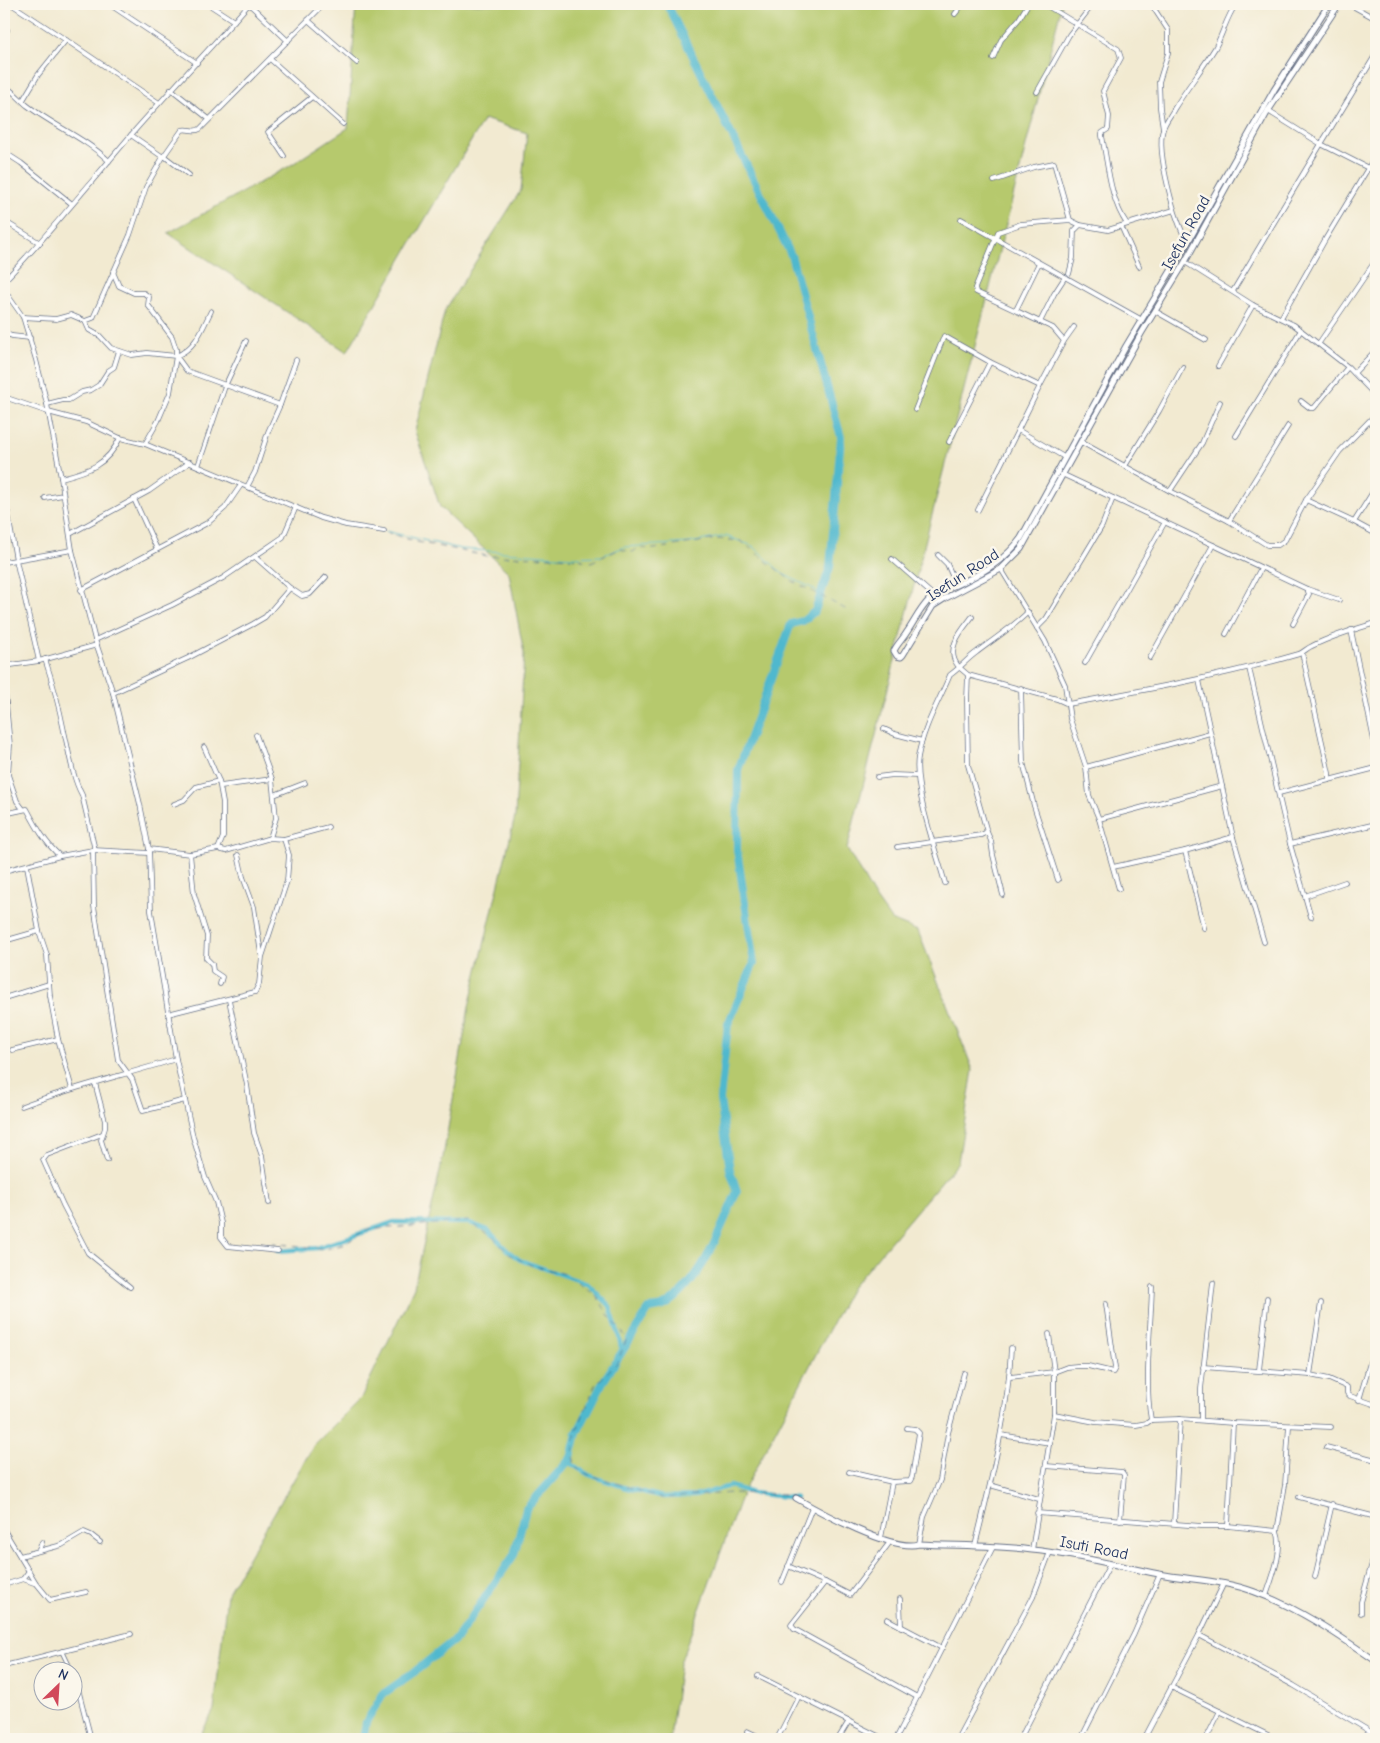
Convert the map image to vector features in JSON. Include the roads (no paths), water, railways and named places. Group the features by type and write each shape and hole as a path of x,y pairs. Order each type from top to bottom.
{"street":[{"path":"11,4 159,103"},
{"path":"109,4 197,63"},
{"path":"208,4 234,21"},
{"path":"4,281 40,243 171,89 197,63 249,4 288,40"},
{"path":"85,321 93,318 108,287 112,272 130,235 146,187 163,157 182,130 197,131 324,4"},
{"path":"955,14 963,4"},
{"path":"993,58 1001,40 1019,19 1028,4"},
{"path":"1044,4 1078,23 1118,49 1120,53 1121,58 1103,91 1109,116 1108,129 1102,133 1102,136 1116,204 1127,224"},
{"path":"1038,92 1078,23 1093,4"},
{"path":"1151,4 1168,30 1168,52 1159,82 1163,155 1174,210 1188,243"},
{"path":"1163,128 1183,94 1216,47 1229,14 1236,4"},
{"name":"Isefun Road","path":"1329,4 1274,90 1064,457 1021,538 1002,560 977,575 934,596 923,606 902,641 896,646 894,651 897,656 901,657 903,655 933,606 1001,569 1021,549 1155,311 1186,262 1268,111 1339,4"},
{"path":"1348,4 1376,19"},
{"path":"308,20 357,63"},
{"path":"4,24 7,30 4,38"},
{"path":"22,100 38,75 66,40"},
{"path":"1233,291 1376,54"},
{"path":"270,59 343,124"},
{"path":"4,86 14,91 22,100 60,128 96,148 109,161"},
{"path":"171,89 209,120"},
{"path":"284,156 268,132 312,97"},
{"path":"1268,111 1320,144 1376,172"},
{"path":"131,135 189,175"},
{"path":"4,152 21,163 72,204"},
{"path":"1281,318 1376,155"},
{"path":"994,181 1034,167 1054,163 1070,220"},
{"path":"1064,341 1053,328 976,292 975,288 998,232 1021,224 1070,220 1080,225 1108,230 1174,210"},
{"path":"962,219 1039,263 1067,275 1142,320"},
{"path":"4,222 40,243"},
{"path":"1040,322 1054,294 1067,275 1073,258 1074,231 1080,225"},
{"path":"1121,226 1139,266"},
{"path":"1319,344 1376,260"},
{"path":"1186,262 1253,305 1301,330 1348,367 1376,396"},
{"path":"1016,310 1039,263"},
{"path":"112,272 119,286"},
{"path":"108,287 119,286 134,293 144,293 149,296 148,305 172,337 174,343 176,356 170,393 158,421 145,444"},
{"path":"4,290 23,317 30,338 47,404 72,550 81,590 113,693 140,804 149,851 151,911 176,1058 204,1177 216,1202 221,1223 220,1235 223,1242 228,1246 278,1251"},
{"path":"1218,366 1253,305"},
{"path":"23,317 56,319 71,315 85,321 89,330 100,336 111,348 132,355 147,353 176,356 191,348 203,329 211,311"},
{"path":"1155,311 1206,340"},
{"path":"978,510 1040,386 1064,341 1074,327"},
{"path":"1236,436 1301,330"},
{"path":"4,333 30,338"},
{"path":"915,410 944,336 990,362 1040,386"},
{"path":"198,466 225,386 246,341"},
{"path":"1354,373 1376,350"},
{"path":"47,404 69,400 99,385 108,371 114,367 119,351"},
{"path":"176,356 187,371 280,405"},
{"path":"247,488 255,472 268,432 296,360"},
{"path":"950,442 990,362"},
{"path":"1125,466 1159,411 1183,367"},
{"path":"1301,401 1310,408 1314,408 1348,367"},
{"path":"4,397 48,412 86,422 120,438 145,444 321,518 384,531"},
{"path":"1170,491 1202,443 1220,402"},
{"path":"1081,442 1229,521 1267,545 1278,545 1285,540 1306,500 1340,451 1376,414"},
{"path":"1229,521 1288,426"},
{"path":"1018,430 1064,457"},
{"path":"61,478 82,472 102,462 120,438"},
{"path":"70,534 134,499 190,462"},
{"path":"1064,475 1307,589 1339,600"},
{"path":"81,590 209,522 225,508 241,485"},
{"path":"1354,522 1376,487"},
{"path":"4,492 16,560 40,661"},
{"path":"45,498 63,495"},
{"path":"1036,628 1046,619 1102,526 1113,498"},
{"path":"134,499 157,549"},
{"path":"1306,500 1376,534"},
{"path":"95,640 172,605 223,578 283,537 296,507"},
{"path":"1036,510 1042,513"},
{"path":"1086,663 1164,522"},
{"path":"1150,658 1213,545"},
{"path":"4,562 72,550"},
{"path":"938,555 947,564 956,584"},
{"path":"255,556 290,588 302,596 310,594 326,577"},
{"path":"892,559 934,596"},
{"path":"1226,634 1261,568"},
{"path":"1001,569 1045,640 1065,685 1070,719 1086,767 1089,795 1099,819 1107,853 1119,889"},
{"path":"113,693 188,658 253,624 265,616 290,588"},
{"path":"1293,624 1309,594 1307,589"},
{"path":"945,883 917,776 918,758 922,741 950,675 960,669 975,653 1014,626 1028,612"},
{"path":"972,617 953,646 952,654 960,669 968,675 1020,688 1068,704 1199,680 1249,668 1302,653 1311,646 1351,630 1376,623"},
{"path":"1351,630 1376,750"},
{"path":"4,666 40,661 97,645"},
{"path":"1302,653 1329,780"},
{"path":"45,659 55,690 78,788 82,795 94,850 94,906 106,993 118,1060 132,1079 143,1110 185,1100"},
{"path":"1249,668 1290,844 1311,916"},
{"path":"968,675 968,765 986,832 991,841 1003,895"},
{"path":"1199,680 1233,837 1264,942"},
{"path":"4,683 10,745 8,775 17,800 23,809"},
{"path":"1020,688 1025,771 1034,806 1058,880"},
{"path":"884,728 895,734 922,741"},
{"path":"1086,767 1210,733"},
{"path":"256,735 272,779 276,818 270,838"},
{"path":"204,747 220,784 223,837 218,849"},
{"path":"4,760 9,759"},
{"path":"1279,794 1376,768"},
{"path":"877,777 892,775 917,776"},
{"path":"174,804 184,800 196,787 272,779"},
{"path":"274,795 305,783"},
{"path":"1099,819 1222,786"},
{"path":"4,814 28,809 39,832 52,850 60,856"},
{"path":"1290,844 1376,824"},
{"path":"4,871 60,856 94,850 190,854 218,849 226,851 270,838 284,839 328,827"},
{"path":"896,847 981,835 986,832"},
{"path":"1113,867 1185,852 1233,837"},
{"path":"168,1014 255,992 259,984 262,957 286,881 289,855 284,839"},
{"path":"1185,852 1204,928"},
{"path":"190,854 194,894 207,936 206,958 212,964 213,971 222,977 220,984"},
{"path":"238,855 243,877 254,907 262,957"},
{"path":"27,866 39,931 47,955 58,1039 72,1089"},
{"path":"1305,896 1345,882"},
{"path":"4,941 39,931"},
{"path":"4,998 50,984"},
{"path":"229,1000 247,1085 254,1132 262,1156 268,1202"},
{"path":"12,1050 58,1039"},
{"path":"22,1106 176,1058"},
{"path":"95,1082 105,1122 101,1140 107,1160"},
{"path":"102,1134 47,1155 43,1160 63,1205 88,1253 130,1287"},
{"path":"1201,1420 1201,1389 1213,1283"},
{"path":"1151,1420 1149,1378 1152,1287"},
{"path":"1259,1370 1266,1298"},
{"path":"1010,1377 1054,1372 1076,1366 1088,1366 1108,1372 1115,1370 1106,1304"},
{"path":"1310,1375 1321,1304"},
{"path":"1032,1550 1054,1414 1054,1372 1049,1334"},
{"path":"1359,1400 1376,1342"},
{"path":"975,1546 1001,1435 1010,1377 1011,1348"},
{"path":"1203,1367 1259,1370 1310,1375 1329,1379 1347,1387 1348,1394 1359,1400 1376,1405"},
{"path":"919,1544 924,1517 940,1480 948,1433 964,1373"},
{"path":"1054,1414 1095,1422 1136,1425 1147,1423 1151,1420 1180,1419 1331,1427"},
{"path":"1174,1523 1180,1419"},
{"path":"1228,1526 1233,1423"},
{"path":"1266,1596 1277,1557 1277,1531 1286,1485 1289,1426"},
{"path":"849,1472 892,1482 905,1482 912,1479 919,1433 915,1429 907,1428"},
{"path":"1001,1435 1050,1443"},
{"path":"1326,1446 1376,1460"},
{"path":"1046,1466 1122,1472 1124,1475 1120,1520"},
{"path":"881,1538 892,1482"},
{"path":"990,1485 1039,1499"},
{"path":"1298,1497 1332,1504 1376,1517"},
{"name":"Isuti Road","path":"796,1498 844,1525 890,1542 914,1545 993,1546 1050,1552 1160,1574 1224,1583 1266,1596 1323,1625 1376,1661"},
{"path":"1315,1577 1332,1504"},
{"path":"782,1582 812,1508"},
{"path":"1037,1513 1277,1531"},
{"path":"4,1530 37,1584 50,1600 86,1592"},
{"path":"20,1556 62,1545 84,1532 100,1542"},
{"path":"38,1550 42,1542"},
{"path":"788,1566 850,1595 890,1542"},
{"path":"896,1739 993,1546"},
{"path":"1361,1613 1361,1602 1376,1549"},
{"path":"957,1739 1033,1597 1050,1552"},
{"path":"1020,1739 1110,1564"},
{"path":"4,1585 23,1579 29,1571"},
{"path":"1081,1739 1134,1634 1160,1574"},
{"path":"23,1579 37,1584"},
{"path":"825,1582 791,1626 918,1697"},
{"path":"1144,1739 1224,1583"},
{"path":"900,1599 901,1627"},
{"path":"887,1619 942,1648"},
{"path":"4,1666 131,1634"},
{"path":"1199,1635 1293,1685 1376,1735"},
{"path":"62,1651 66,1660"},
{"path":"758,1676 884,1739"},
{"path":"1172,1687 1268,1737 1276,1739"},
{"path":"777,1739 799,1696"},
{"path":"82,1704 91,1739"},
{"path":"1206,1739 1220,1711"},
{"path":"838,1739 849,1721"},
{"path":"747,1731 764,1739"}],"waterway":[{"path":"363,1739 366,1722 383,1694 457,1638 514,1555 526,1509 571,1458 577,1433 603,1382 649,1309 664,1306 677,1297 699,1270 717,1238 737,1191 730,1170 720,1100 728,1024 754,963 737,850 738,770 791,624 803,621 815,611 830,567 841,437 791,255 667,4"},
{"path":"385,531 461,549 573,557 601,556 624,547 689,543 726,536 753,546 783,574 814,589 820,596"},
{"path":"278,1251 317,1248 394,1222 470,1223 488,1230 508,1251 520,1260 588,1284 610,1306 622,1352"},
{"path":"568,1462 589,1475 623,1487 663,1497 695,1496 730,1486 752,1493 796,1498"}]}
